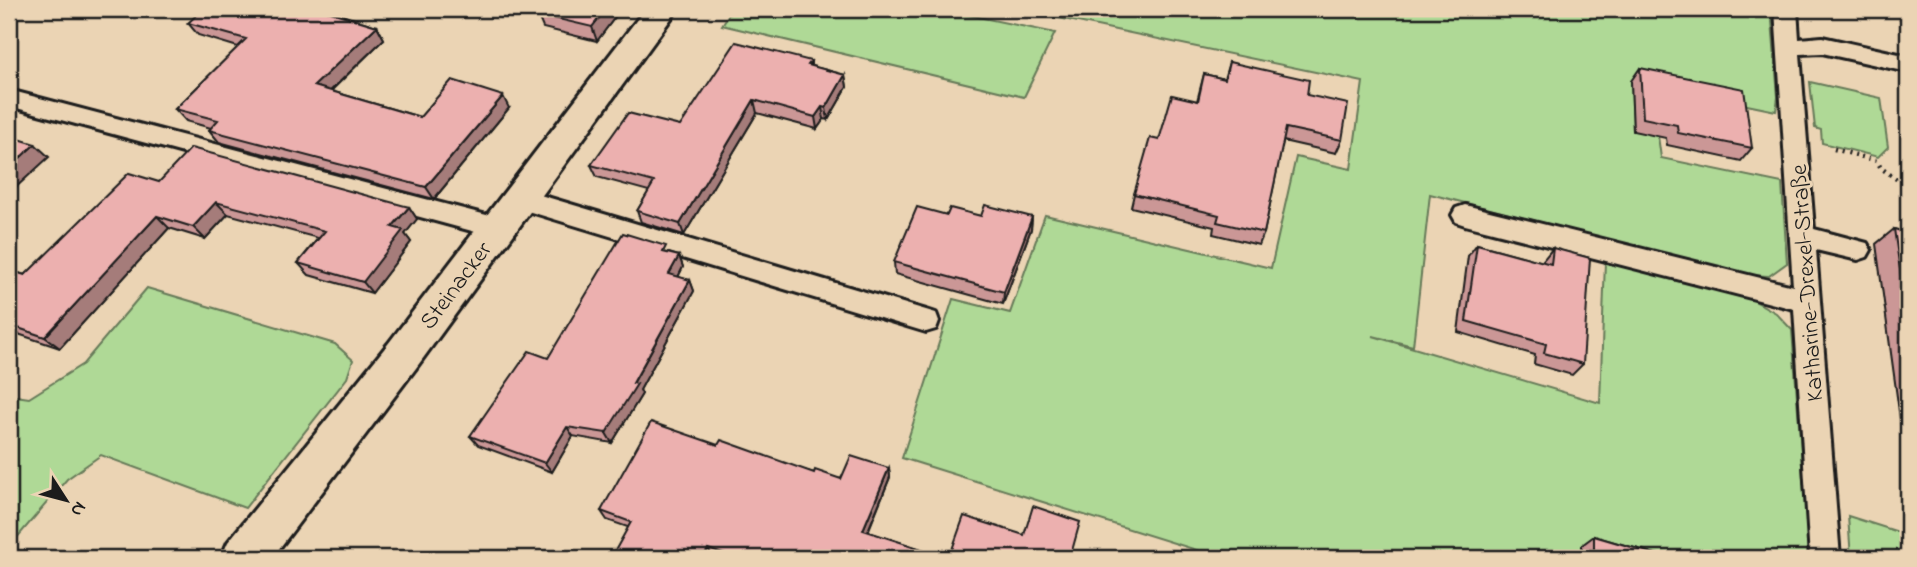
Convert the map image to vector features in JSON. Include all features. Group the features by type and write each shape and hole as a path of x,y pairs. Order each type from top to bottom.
{"street":[{"name":"Steinacker","path":"244,558 509,214 662,9"}],"lane":[{"name":"Katharine-Drexel-Straße","path":"1786,9 1825,558"},
{"path":"1789,47 1822,45 1908,64"},
{"path":"9,98 509,214 926,321"},
{"path":"1465,215 1807,301"},
{"path":"1803,236 1858,250"}],"path":[{"path":"1830,148 1877,161 1881,168 1902,183"}],"green space":[{"path":"732,9 940,9 1055,33 1024,97 722,25"},
{"path":"1016,9 1771,9 1778,97 1776,111 1631,81 1633,130 1658,136 1661,158 1782,183 1787,263 1769,276 1748,275 1430,194 1413,346 1373,336 1600,403 1605,261 1753,300 1776,313 1792,330 1809,558 1627,558 1582,546 1582,558 1222,558 902,458 953,299 1010,313 1045,215 1271,268 1296,157 1351,169 1363,82"},
{"path":"1810,82 1881,98 1888,147 1878,157 1822,143 1821,130 1815,128"},
{"path":"147,288 335,344 353,360 347,378 245,508 101,455 67,479 9,547 9,395 29,398 83,364"},
{"path":"1848,516 1908,535 1908,558 1851,558"}],"building":[{"path":"203,9 321,9 377,26 314,86 420,117 452,80 503,96 426,187 209,130 218,120 175,109 246,39 188,23"},
{"path":"542,9 606,9 592,27 537,14"},
{"path":"736,42 811,61 808,65 845,75 826,108 822,107 815,117 754,100 680,224 637,211 654,182 591,165 628,113 680,126"},
{"path":"1229,62 1309,80 1307,95 1348,104 1342,140 1286,128 1264,233 1217,222 1219,215 1134,194 1150,138 1159,140 1172,95 1198,101 1204,74 1225,79"},
{"path":"1640,68 1744,89 1752,148 1678,133 1677,125 1643,118"},
{"path":"9,136 35,144 9,168"},
{"path":"191,148 409,207 392,227 403,230 363,282 298,263 325,231 216,202 193,227 157,216 45,337 9,325 9,270 25,275 129,173 159,182"},
{"path":"985,205 1032,217 1004,292 894,262 917,207 947,215 950,208 981,216"},
{"path":"1894,229 1908,233 1908,324"},
{"path":"623,233 666,246 663,252 679,256 669,274 690,280 633,383 637,384 606,433 567,427 545,463 470,436 529,351 548,358"},
{"path":"1477,244 1551,264 1553,248 1590,258 1583,364 1544,353 1546,344 1466,321"},
{"path":"651,422 718,445 721,440 814,473 815,470 841,479 851,456 889,468 863,530 949,558 735,558 708,549 703,558 611,558 631,522 601,511"},
{"path":"1033,506 1080,522 1070,558 949,558 964,516 1024,535"},
{"path":"1594,536 1669,558 1594,558"},
{"path":"1717,553 1736,558 1717,558"}]}
